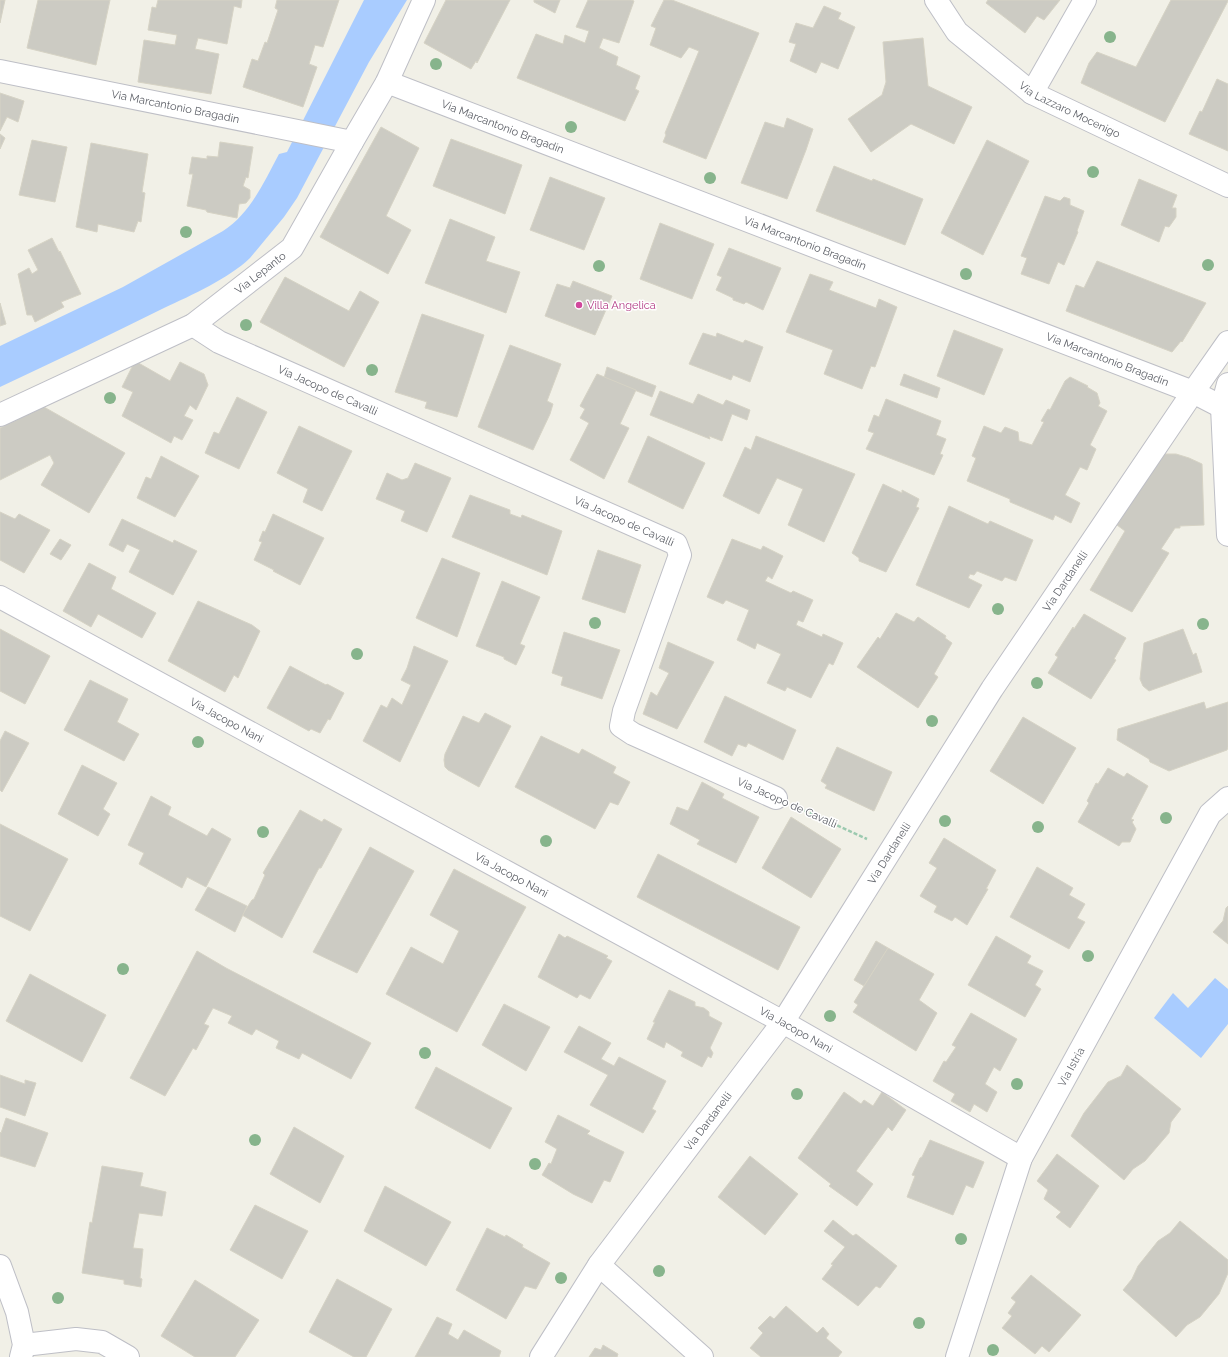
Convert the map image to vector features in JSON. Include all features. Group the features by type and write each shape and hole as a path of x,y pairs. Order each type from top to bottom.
{"street":[{"name":"Via Lepanto","path":"0,415 193,325 292,248 342,140 388,82 424,0"},
{"name":"Via Lazzaro Mocenigo","path":"936,0 957,32 1032,93 1228,186"},
{"path":"1032,93 1085,0"},
{"name":"Via Marcantonio Bragadin","path":"0,71 342,140"},
{"name":"Via Marcantonio Bragadin","path":"388,82 1193,392 1222,407"},
{"name":"Via Jacopo de Cavalli","path":"193,325 219,342 676,544 680,555 624,711 621,726 633,734 776,798"},
{"name":"Via Dardanelli","path":"541,1357 599,1265 784,1022 992,689 1228,342"},
{"path":"1228,384 1222,407 1228,535"},
{"name":"Via Jacopo Nani","path":"0,597 784,1022 1020,1158"},
{"name":"Via Istria","path":"957,1357 1020,1158 1210,814 1228,798"},
{"path":"599,1265 702,1357"},
{"path":"0,1266 18,1312 23,1351 76,1339 102,1342 128,1357"}],"path":[{"name":"Via Jacopo de Cavalli","path":"776,798 891,850"}],"water":[{"path":"364,0 407,0 369,62 297,198 284,217 250,258 221,280 198,292 0,387 0,346 123,287 223,231 241,216 256,197 279,154 287,152"},
{"path":"1215,978 1228,989 1228,1024 1201,1058 1154,1018 1173,993 1188,1008"}],"building":[{"path":"0,0 5,0 0,23"},
{"path":"38,0 110,0 96,65 27,48"},
{"path":"158,0 242,0 241,8 234,6 227,44 198,38 195,49 219,54 211,94 138,82 144,40 175,45 177,35 148,30 152,7 156,8"},
{"path":"277,0 339,0 323,47 315,45 309,64 317,67 303,107 243,87 252,59 258,61 265,42 267,43 278,10 275,8"},
{"path":"446,0 510,0 477,63 476,61 471,69 424,43"},
{"path":"534,0 560,0 555,13 534,2"},
{"path":"588,0 634,1 619,43 603,38 599,48 618,57 616,65 640,76 635,89 639,91 625,121 517,78 536,34 563,44 565,35 585,43 589,31 576,27"},
{"path":"664,0 672,0 759,33 706,159 663,142 666,135 665,133 699,51 689,47 681,58 650,45 656,28 651,26"},
{"path":"988,0 1060,0 1044,20 1037,16 1025,33 986,3"},
{"path":"1171,0 1228,1 1165,122 1081,83 1089,63 1097,52 1136,67"},
{"path":"824,6 841,13 838,19 855,27 838,69 821,62 816,73 790,61 796,44 789,42 796,23 813,28"},
{"path":"923,38 928,86 972,107 954,144 911,124 871,152 848,119 882,95 886,82 883,42"},
{"path":"1217,79 1228,84 1228,151 1189,134 1200,111 1202,112"},
{"path":"0,93 24,101 18,122 7,117 0,131"},
{"path":"787,118 813,129 787,199 741,183 765,122 784,128"},
{"path":"381,127 419,148 386,216 411,230 388,274 320,237"},
{"path":"0,134 5,138 0,149"},
{"path":"451,139 522,165 505,214 433,186"},
{"path":"32,140 67,147 55,202 19,195"},
{"path":"987,140 1029,161 983,255 941,233"},
{"path":"220,142 253,147 248,178 246,177 243,186 250,190 250,198 246,203 239,204 237,218 187,206 193,174 189,174 192,157 207,159 207,156 218,157"},
{"path":"91,143 148,154 142,192 145,193 141,222 138,221 134,232 98,224 97,232 76,227"},
{"path":"834,166 872,181 873,179 923,199 905,245 816,211"},
{"path":"550,177 605,198 584,250 530,230"},
{"path":"1139,179 1177,195 1172,208 1176,208 1176,217 1169,227 1165,226 1159,242 1121,225"},
{"path":"1045,196 1060,201 1064,197 1070,199 1070,205 1084,211 1077,231 1078,232 1064,265 1058,262 1049,284 1021,274 1027,258 1021,256"},
{"path":"450,219 495,237 486,261 520,272 506,313 425,283"},
{"path":"660,223 714,244 692,299 640,279"},
{"path":"52,238 81,294 61,302 64,307 35,322 32,315 27,315 18,274 29,268 32,274 38,270 28,250"},
{"path":"729,248 781,268 763,310 746,302 744,304 733,300 733,298 716,290 722,277 717,275"},
{"path":"1097,261 1206,303 1182,342 1181,341 1172,352 1066,311 1076,285 1084,288"},
{"path":"810,274 833,282 829,290 876,308 879,299 897,307 875,367 871,366 862,389 824,374 833,350 786,332"},
{"path":"285,277 349,311 360,291 379,302 344,367 260,322"},
{"name":"Villa Angelica","path":"573,281 612,296 595,335 545,316 557,284 570,288"},
{"path":"0,303 6,324 0,326"},
{"path":"422,314 484,335 457,417 425,408 427,402 395,392"},
{"path":"954,330 1003,349 984,395 937,376"},
{"path":"703,333 716,337 717,333 743,343 745,340 763,347 750,382 733,375 731,380 689,364"},
{"path":"510,345 561,364 547,401 553,404 550,414 533,450 478,427"},
{"path":"135,361 170,381 180,362 204,374 208,385 196,410 190,405 184,416 193,420 182,440 174,436 171,443 122,416 133,392 122,387"},
{"path":"607,367 656,386 652,397 604,378"},
{"path":"597,374 636,390 620,424 629,428 604,479 570,460 589,423 580,418 585,409 580,406"},
{"path":"904,374 940,388 937,398 900,385"},
{"path":"1070,377 1088,386 1087,387 1097,393 1100,403 1098,406 1107,411 1090,445 1096,449 1087,470 1080,467 1065,495 1080,503 1071,523 1055,515 1053,520 1010,502 1010,499 967,481 976,458 972,456 984,426 1001,433 1005,427 1018,432 1019,441 1032,445 1044,422 1041,421 1048,409 1050,410 1065,381"},
{"path":"660,391 693,404 698,394 723,405 726,400 750,410 747,420 732,414 722,441 709,436 710,439 650,415"},
{"path":"237,397 267,412 239,469 205,453 214,432 219,434"},
{"path":"886,399 941,421 936,435 946,439 940,454 943,455 934,475 866,449 874,433 868,431 874,415 879,417"},
{"path":"44,407 125,453 89,513 41,485 54,463 50,455 0,480 0,428"},
{"path":"299,426 352,451 322,511 303,502 308,489 277,473"},
{"path":"648,436 705,463 683,509 628,482"},
{"path":"756,436 855,474 824,542 788,525 803,489 777,478 759,514 723,496 745,447 751,450"},
{"path":"1162,454 1176,454 1202,464 1204,525 1180,526 1180,528 1175,528 1161,549 1169,553 1132,612 1090,590 1125,531 1117,525"},
{"path":"161,456 199,476 175,517 137,498 146,477 151,479"},
{"path":"415,463 451,478 427,532 401,521 405,511 376,499 387,473 402,480 408,478"},
{"path":"883,484 902,493 902,490 919,499 916,507 919,508 886,572 859,561 859,558 852,553"},
{"path":"470,495 510,510 510,514 521,518 522,515 562,531 547,575 452,537"},
{"path":"949,506 988,524 990,521 1033,540 1016,581 1005,577 1002,581 977,571 974,575 970,574 968,578 982,585 969,608 916,585"},
{"path":"0,512 15,519 19,514 50,530 24,573 0,560"},
{"path":"273,514 324,538 300,585 254,560 262,542 259,541 263,531 265,532"},
{"path":"122,519 173,543 174,540 197,551 173,595 129,572 140,550 127,544 123,552 109,545"},
{"path":"60,539 71,545 61,560 50,554"},
{"path":"732,539 761,550 763,546 783,556 772,579 768,576 765,581 791,593 793,591 813,600 803,622 798,620 796,625 822,637 823,634 843,643 833,665 829,663 811,698 787,687 785,691 767,683 781,654 757,643 755,649 737,640 749,610 726,600 723,604 707,597"},
{"path":"598,550 641,565 625,613 582,599"},
{"path":"442,558 480,573 457,637 416,618"},
{"path":"89,563 116,577 111,589 156,613 142,638 98,614 91,627 63,611"},
{"path":"502,581 540,597 520,644 525,646 516,665 504,659 504,657 476,646"},
{"path":"198,601 252,625 260,631 238,678 234,675 225,692 168,661"},
{"path":"896,613 914,622 918,617 946,636 945,638 952,643 934,674 938,677 918,708 857,667 878,637 880,639"},
{"path":"1084,614 1126,638 1114,659 1116,660 1091,699 1048,673 1058,657 1055,655 1073,627 1074,629"},
{"path":"0,629 50,656 25,704 0,691"},
{"path":"1183,629 1193,655 1196,653 1202,672 1149,691 1143,686 1140,679 1144,643"},
{"path":"564,632 620,650 602,699 561,685 563,677 552,673"},
{"path":"668,642 714,662 677,729 643,714 651,692 657,696 669,673 659,668"},
{"path":"414,646 448,661 400,762 363,741 381,705 387,708 392,698 402,705 411,685 401,680 407,668"},
{"path":"290,666 344,693 330,720 328,719 320,733 311,729 309,731 267,708"},
{"path":"90,680 128,699 117,722 139,734 124,761 64,730"},
{"path":"725,696 796,730 783,760 748,743 746,747 738,744 732,756 704,742"},
{"path":"1204,702 1206,709 1228,702 1227,750 1169,771 1150,762 1149,759 1117,740 1118,729"},
{"path":"485,713 511,726 479,787 448,770 445,767 444,760 445,754 463,716 479,723"},
{"path":"1023,717 1076,748 1043,804 990,771"},
{"path":"5,731 29,743 2,792 0,790 0,741"},
{"path":"541,736 579,754 582,749 616,767 613,773 630,782 618,805 610,802 595,829 515,787"},
{"path":"837,747 892,772 874,811 825,788 827,785 821,781"},
{"path":"82,765 117,783 103,809 110,814 98,836 58,814"},
{"path":"1108,768 1124,777 1127,773 1148,786 1131,819 1134,820 1132,822 1136,829 1130,842 1122,842 1119,846 1078,822 1089,803 1087,801 1096,783 1098,784"},
{"path":"702,782 724,794 722,798 759,817 736,863 697,844 700,840 670,824 677,807 688,811"},
{"path":"151,796 171,807 168,815 207,836 212,828 231,839 206,887 187,877 182,888 139,864 144,853 128,845"},
{"path":"300,810 322,822 324,819 342,829 321,868 319,868 282,938 242,915 254,899 265,875 263,873"},
{"path":"791,817 841,849 811,898 762,868"},
{"path":"0,824 68,859 30,931 0,916"},
{"path":"944,838 996,870 986,889 988,889 967,925 955,917 952,921 934,912 937,906 920,896 937,868 929,863"},
{"path":"370,847 414,871 357,973 313,952"},
{"path":"658,854 800,927 778,970 637,897"},
{"path":"1037,867 1073,888 1069,895 1085,904 1077,918 1085,922 1069,949 1010,917"},
{"path":"454,869 526,907 457,1032 386,994 411,947 443,964 459,931 430,915"},
{"path":"208,887 247,906 235,932 195,910"},
{"path":"1228,906 1228,944 1213,932 1223,921 1226,908"},
{"path":"559,934 565,938 567,936 608,956 606,958 612,961 590,999 580,994 577,998 538,977"},
{"path":"996,936 1031,956 1027,963 1043,971 1035,985 1041,989 1025,1017 968,985"},
{"path":"876,941 888,948 864,986 854,980"},
{"path":"888,948 934,974 919,1000 937,1013 916,1051 853,1012 858,1005 854,1002"},
{"path":"197,951 226,968 371,1043 351,1079 302,1053 299,1059 276,1048 279,1041 256,1029 252,1035 228,1023 232,1016 213,1008 204,1024 209,1026 196,1050 193,1048 165,1096 130,1078"},
{"path":"30,974 106,1015 82,1062 6,1021"},
{"path":"669,990 695,1002 695,1006 704,1008 709,1012 709,1016 722,1023 710,1048 713,1053 711,1058 708,1056 702,1067 681,1056 683,1052 666,1042 664,1048 647,1039 655,1022 653,1022"},
{"path":"504,1004 550,1027 526,1071 482,1045"},
{"path":"971,1013 1017,1039 1000,1071 994,1067 985,1084 997,1092 987,1112 974,1104 970,1112 951,1101 955,1094 933,1081 944,1061 946,1062 956,1047 952,1045"},
{"path":"579,1026 611,1043 601,1059 614,1066 619,1057 666,1081 652,1109 656,1111 643,1133 590,1105 608,1075 564,1052"},
{"path":"1127,1065 1181,1109 1171,1122 1169,1133 1145,1161 1133,1169 1124,1180 1071,1136 1084,1113 1108,1082 1121,1076"},
{"path":"436,1067 512,1108 490,1149 415,1108"},
{"path":"0,1075 25,1084 25,1080 36,1083 25,1116 0,1107"},
{"path":"844,1092 861,1104 864,1100 873,1106 882,1092 906,1110 892,1131 888,1127 856,1171 873,1184 857,1206 829,1186 831,1184 798,1158"},
{"path":"558,1115 590,1131 587,1134 624,1152 610,1182 604,1180 592,1203 573,1194 542,1175 549,1163 551,1164 557,1149 545,1142"},
{"path":"6,1118 48,1133 35,1167 0,1156 0,1132 1,1133"},
{"path":"294,1127 344,1156 320,1203 270,1174"},
{"path":"930,1140 984,1162 973,1188 966,1185 953,1215 907,1197 915,1176 912,1175"},
{"path":"1057,1154 1099,1186 1070,1228 1056,1217 1061,1212 1044,1199 1048,1190 1037,1181"},
{"path":"750,1156 798,1194 765,1235 718,1197"},
{"path":"102,1166 143,1173 140,1186 166,1192 162,1216 139,1213 133,1248 143,1249 140,1278 142,1279 141,1287 124,1284 124,1280 82,1273 90,1222 92,1223"},
{"path":"385,1186 451,1222 426,1266 364,1231"},
{"path":"255,1205 308,1231 282,1279 230,1250"},
{"path":"833,1220 853,1236 856,1234 897,1266 880,1288 876,1286 858,1306 822,1279 833,1265 831,1264 845,1247 824,1231"},
{"path":"1180,1221 1228,1260 1228,1273 1219,1294 1200,1317 1187,1325 1176,1337 1123,1290 1132,1279 1138,1266 1158,1241 1170,1233"},
{"path":"487,1228 505,1237 506,1235 523,1245 522,1247 550,1263 536,1289 525,1286 506,1319 456,1290"},
{"path":"1031,1275 1081,1315 1049,1352 1042,1346 1035,1354 1002,1328 1012,1316 1008,1313 1016,1302 1011,1298"},
{"path":"337,1279 392,1309 366,1357 354,1357 309,1332"},
{"path":"195,1280 259,1320 235,1357 195,1357 161,1336"},
{"path":"786,1306 817,1333 823,1327 829,1334 826,1338 842,1352 838,1357 761,1357 750,1348 763,1333 758,1328 770,1316 774,1319"},
{"path":"437,1317 452,1324 448,1334 458,1340 464,1330 501,1351 499,1357 415,1357"},
{"path":"603,1345 618,1354 617,1357 589,1357 595,1348 601,1350"}],"place":[{"name":"Villa Angelica","path":"579,305"}]}
